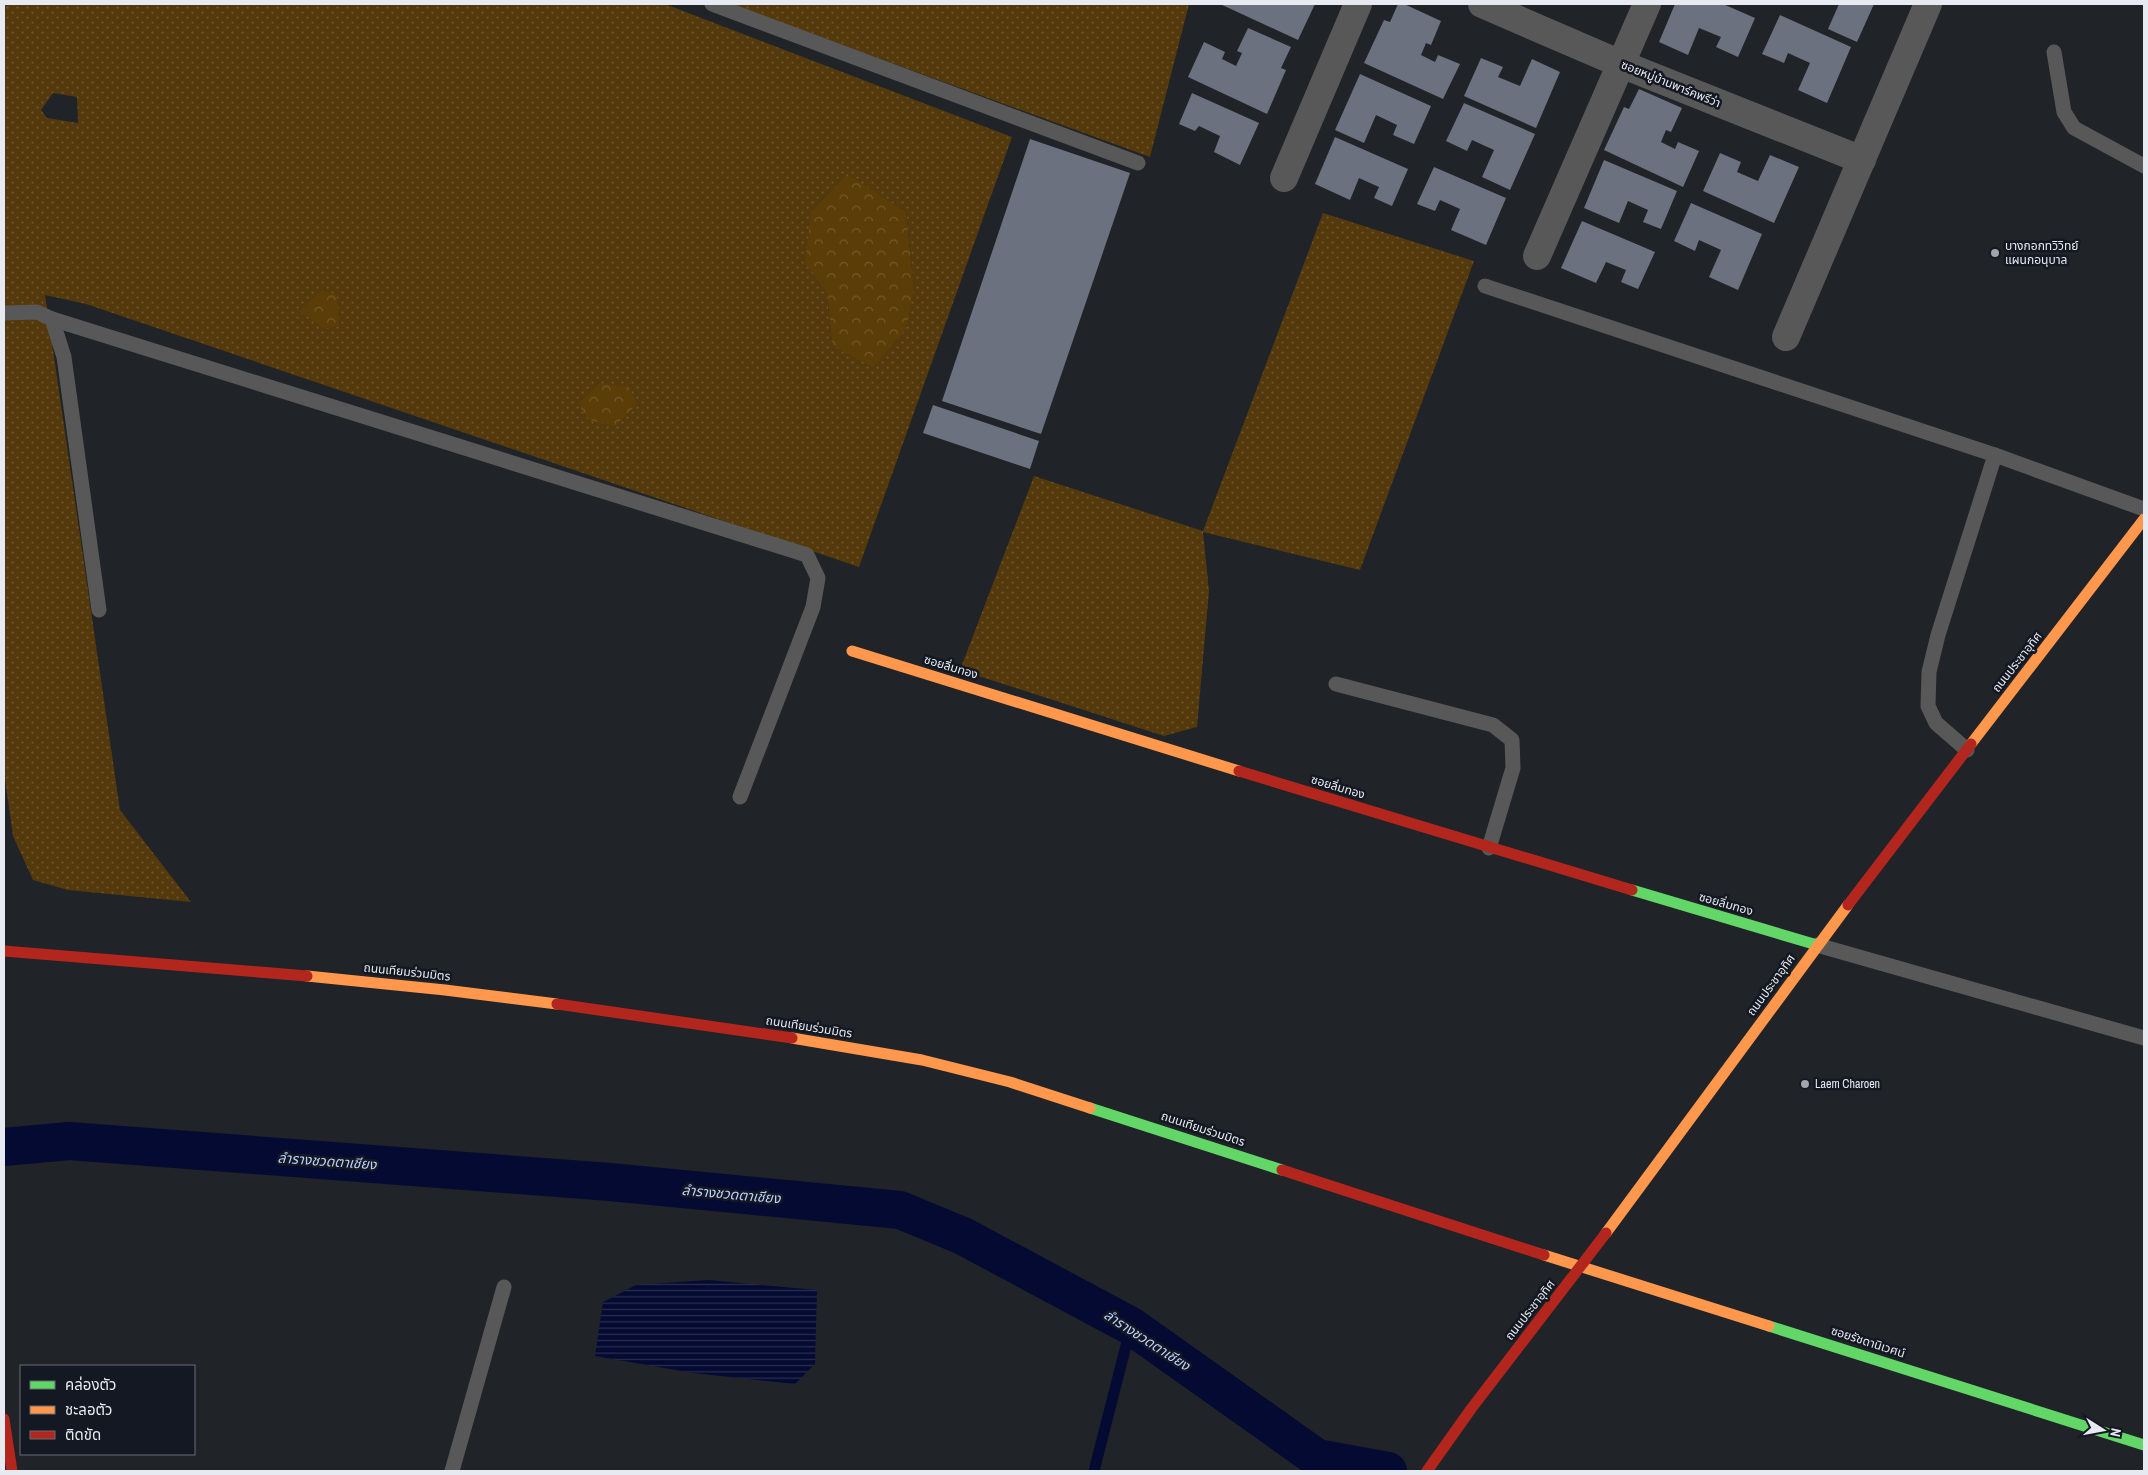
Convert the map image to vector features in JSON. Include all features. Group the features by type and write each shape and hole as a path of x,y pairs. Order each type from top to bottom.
{"street":[{"path":"1284,178 1358,4"},
{"name":"ซอยหมู่บ้านพาร์คพรีว่า","path":"1482,4 1621,64 1862,160"},
{"path":"1536,256 1647,4"},
{"path":"1786,337 1928,4"},
{"name":"ถนนประชาอุทิศ","path":"1427,1471 1470,1409 1582,1265 1817,945 2144,519"},
{"name":"ซอยลิ่มทอง","path":"852,651 1489,848 1817,945"},
{"name":"ถนนเทียมร่วมมิตร","path":"4,951 248,970 445,990 640,1016 830,1044 922,1060 1019,1085 1527,1249 1582,1265"},
{"name":"ซอยรัชดานิเวศน์","path":"1582,1265 2144,1445"},
{"path":"4,1419 12,1471"}],"lane":[{"path":"712,4 1138,163"},
{"path":"2054,52 2064,112 2074,128 2144,166"},
{"path":"1485,286 1995,455 2144,509"},
{"path":"4,313 37,312 52,319 807,555 818,578 813,607 740,797"},
{"path":"52,319 64,356 99,610"},
{"path":"1967,750 1936,723 1928,706 1929,672 1938,634 1995,455"},
{"path":"1336,684 1493,725 1512,740 1513,768 1489,848"},
{"path":"1817,945 2144,1038"},
{"path":"452,1471 504,1287"}],"shaded area":[{"path":"4,4 665,4 1012,137 859,567 86,304 45,295 120,810 191,902 68,890 33,880 13,836 4,772","holes":["53,93 77,97 78,123 47,118 41,110","847,175 906,212 914,288 832,345 827,292"]},
{"path":"730,4 1189,4 1150,157"},
{"path":"1323,213 1474,261 1360,570 1203,532 1209,591 1197,727 1164,736 960,670 1034,476 1203,531"}],"green space":[{"path":"847,174 906,212 914,288 906,329 873,367 832,345 827,292 805,263 811,213"},
{"path":"321,291 337,294 339,325 325,329 299,311"},
{"path":"600,383 630,388 637,404 615,426 589,420 578,404"}],"water":[{"path":"708,1280 817,1290 815,1364 795,1384 693,1373 595,1356 603,1302 636,1285"}],"building":[{"path":"1220,4 1315,4 1298,40"},
{"path":"1398,4 1404,4 1441,21 1431,45 1426,43 1421,55 1435,62 1438,55 1460,64 1443,99 1364,63 1384,20 1390,22"},
{"path":"1675,4 1723,4 1755,18 1738,57 1716,47 1721,37 1699,28 1688,55 1659,42"},
{"path":"1839,4 1874,4 1857,42 1828,29"},
{"path":"1780,15 1851,47 1827,103 1798,90 1810,63 1788,53 1784,63 1762,54"},
{"path":"1248,28 1291,47 1281,68 1286,70 1267,114 1188,77 1204,42 1225,52 1222,59 1236,66 1242,53 1237,51"},
{"path":"1481,58 1503,67 1498,77 1520,86 1532,59 1560,72 1536,128 1464,96"},
{"path":"1360,74 1431,106 1414,144 1393,135 1397,125 1376,115 1364,143 1335,130"},
{"path":"1639,89 1682,108 1671,132 1666,130 1661,142 1675,149 1678,142 1699,151 1683,187 1604,150 1624,107 1629,109"},
{"path":"1192,93 1259,123 1240,165 1214,152 1220,136 1199,126 1195,131 1179,124"},
{"path":"1464,103 1535,134 1510,190 1482,177 1494,150 1472,140 1467,151 1446,141"},
{"path":"1335,137 1408,169 1392,206 1374,198 1379,187 1359,178 1350,200 1315,184"},
{"path":"1030,139 1130,173 1041,434 942,401"},
{"path":"1720,153 1741,162 1737,172 1758,181 1770,155 1799,167 1774,223 1703,191"},
{"path":"1604,160 1677,191 1661,229 1643,222 1648,210 1628,201 1619,223 1584,208"},
{"path":"1434,167 1506,198 1486,245 1451,230 1460,209 1440,200 1435,211 1417,204"},
{"path":"1691,203 1762,234 1738,290 1709,277 1721,250 1699,240 1695,251 1674,241"},
{"path":"1582,221 1655,252 1638,289 1621,282 1626,270 1606,262 1596,283 1561,268"},
{"path":"933,405 1039,441 1030,469 923,433"}],"waterway":[{"name":"ลำรางชวดตาเชียง","path":"4,1147 69,1141 610,1182 900,1210 963,1236 1131,1326 1317,1458 1388,1471"},
{"path":"1094,1471 1131,1326"}],"traffic: fast":[{"path":"1632,890 1817,945"},
{"path":"1090,1108 1282,1170"},
{"path":"1769,1326 2144,1445"}],"traffic: slow":[{"path":"1971,744 2144,519"},
{"path":"852,651 1239,771"},
{"path":"1606,1233 1848,905"},
{"path":"307,976 557,1004"},
{"path":"792,1038 922,1060 1010,1082 1090,1108"},
{"path":"1544,1255 1769,1326"}],"traffic: jam":[{"path":"1848,905 1971,744"},
{"path":"1239,771 1632,890"},
{"path":"4,951 307,976"},
{"path":"557,1004 792,1038"},
{"path":"1282,1170 1544,1255"},
{"path":"1427,1471 1471,1409 1606,1233"},
{"path":"4,1419 12,1471"}],"place":[{"name":"บางกอกทวิวิทย์ แผนกอนุบาล","path":"1995,253"},
{"name":"Laem Charoen","path":"1805,1084"}]}
